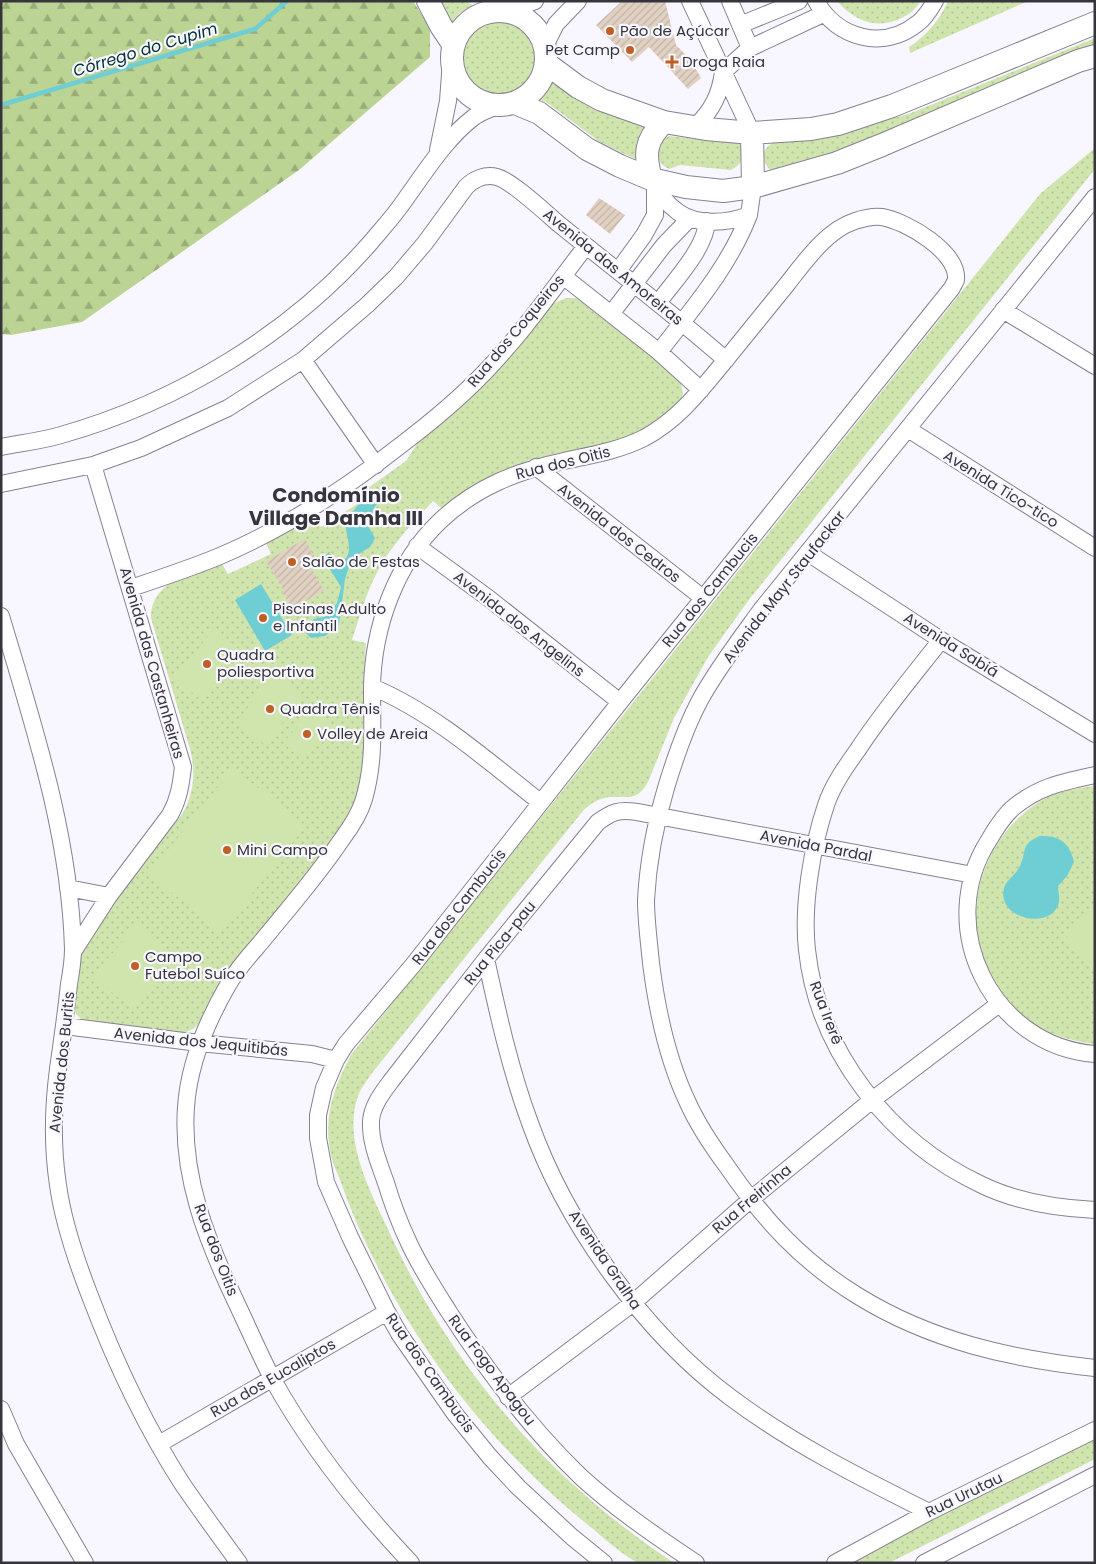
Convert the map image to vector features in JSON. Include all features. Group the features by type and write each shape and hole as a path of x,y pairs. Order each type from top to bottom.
{"street":[{"path":"428,1 452,52 456,78 466,92 481,102 507,104 539,113 587,149 653,183 723,191 752,187 836,163 882,146 1078,61 1095,56"},
{"path":"436,157 444,127 452,52 462,28 475,17 492,8 535,1"},
{"path":"1,447 60,435 110,418 169,393 216,369 256,344 295,315 340,275 400,207 451,138 474,118 530,94 541,81 546,55 556,24 578,1"},
{"path":"659,352 726,263 739,240 749,215 752,187 752,133 690,1"},
{"path":"750,48 736,10 799,1"},
{"path":"696,126 716,102 721,88 723,72 750,48 819,8 847,33 872,39 897,36 919,22 935,1"},
{"path":"492,8 525,18 538,30 546,55 578,87 602,100 664,122 752,133 811,129 838,124 864,116 1095,23"},
{"path":"618,272 644,235 655,215 653,183 646,155 649,142 655,130 664,122"},
{"name":"Avenida das Amoreiras","path":"303,360 348,322 396,276 425,243 466,187 480,178 498,177 519,190 618,272 683,322 726,360"},
{"path":"653,183 670,206 678,213 690,218 707,221 736,220 749,215"},
{"name":"Avenida Mayr Staufackar","path":"1095,197 761,610 737,642 699,701 676,755 658,816 650,857 646,902 657,1006 674,1068 688,1104 715,1150 750,1200 783,1237 817,1268 859,1296 920,1328 985,1350 1043,1362 1095,1368"},
{"name":"Rua dos Cambucis","path":"604,1563 572,1537 524,1493 490,1457 455,1414 400,1335 350,1237 326,1182 318,1138 318,1114 324,1088 336,1060 346,1044 413,965 540,802 934,312 955,282 954,268 946,255 928,238 898,222 880,216"},
{"name":"Rua dos Oitis","path":"411,1563 340,1480 272,1378 204,1229 192,1184 187,1154 186,1107 193,1063 199,1043 234,975 329,860 363,801 372,764 374,745 372,686 384,613 408,558 417,546 441,520 498,480 536,467 619,449 645,438 682,411 726,360 803,264 826,239 849,222 880,216"},
{"path":"611,314 664,245 690,218"},
{"path":"658,303 700,245 707,221"},
{"name":"Rua dos Coqueiros","path":"131,588 203,562 257,539 304,513 376,465 456,401 485,372 514,339 586,246"},
{"path":"563,276 659,352 701,390"},
{"path":"1003,310 1095,366"},
{"path":"1,484 94,465 141,448 228,408 303,360 376,465"},
{"name":"Avenida Tico-tico","path":"908,429 1095,548"},
{"name":"Avenida das Castanheiras","path":"73,952 109,896 170,815 176,803 182,781 183,767 94,465"},
{"name":"Avenida dos Cedros","path":"536,467 703,598"},
{"name":"Avenida dos Angelins","path":"417,546 487,597 620,702"},
{"name":"Avenida Sabiá","path":"808,553 942,640 1095,734"},
{"name":"Avenida dos Buritis","path":"1,616 45,767 68,888 73,952 66,1026 58,1071 54,1110 54,1148 58,1187 80,1271 114,1358 159,1444 183,1484 239,1563"},
{"name":"Rua Irerê","path":"942,640 873,727 844,769 827,803 815,846 807,898 807,949 813,987 830,1034 850,1068 871,1100 911,1140 948,1167 983,1186 1028,1201 1071,1209 1095,1210"},
{"path":"372,686 398,698 419,711 466,744 540,802"},
{"path":"1095,775 1056,784 1037,791 1013,808 998,826 981,852 973,875 968,912 969,935 974,958 983,979 999,1004 1028,1030 1048,1042 1070,1050 1095,1054"},
{"name":"Rua Pica-pau","path":"371,1119 380,1094 486,959 598,822 609,814 623,810 658,816"},
{"name":"Avenida Pardal","path":"658,816 973,875"},
{"path":"68,888 109,896"},
{"name":"Avenida Gralha","path":"486,959 506,1048 530,1123 553,1180 580,1226 633,1303 699,1372 730,1398 793,1439 857,1476 929,1512"},
{"name":"Rua Freirinha","path":"508,1396 633,1303 750,1200 871,1100 999,1004"},
{"name":"Avenida dos Jequitibás","path":"66,1026 199,1043 312,1054 336,1060"},
{"name":"Rua Fogo Apagou","path":"371,1119 371,1134 377,1157 409,1244 467,1340 508,1396 549,1444 582,1478 632,1518 696,1563"},
{"name":"Rua dos Eucaliptos","path":"159,1444 387,1312"},
{"path":"1,1409 16,1444 85,1563"},
{"name":"Rua Urutau","path":"835,1563 929,1512 1095,1430"},
{"path":"924,1563 1095,1475"}],"green space":[{"path":"1,1 413,1 430,28 430,57 299,170 82,322 11,335 1,334"},
{"path":"438,1 466,1 472,5 459,14 449,25"},
{"path":"837,1 921,1 907,15 888,23 878,23 869,22 852,15"},
{"path":"948,1 1028,1 910,53 909,47 932,27"},
{"path":"499,16 514,19 527,28 536,41 539,56 536,71 527,84 514,93 499,96 484,93 471,84 462,71 459,56 462,41 471,28 484,19"},
{"path":"1095,38 1095,49 846,150 771,171 765,163 764,152 774,142 846,132 911,113"},
{"path":"551,81 650,122 637,160 600,142 549,104 537,98"},
{"path":"669,136 721,142 732,137 741,144 742,161 731,170 680,165 669,169 660,162 657,152 660,143"},
{"path":"1095,148 1095,169 748,601 708,657 674,718 644,788 640,793 632,797 610,797 598,800 582,812 372,1073 358,1096 354,1112 354,1129 365,1179 411,1276 440,1325 471,1371 506,1415 543,1456 627,1530 674,1563 640,1563 606,1540 553,1495 520,1463 488,1429 432,1357 384,1278 363,1237 351,1208 332,1159 328,1129 331,1104 339,1080 351,1055 1040,194"},
{"path":"566,298 576,298 676,374 682,386 682,400 648,430 596,448 563,452 530,460 500,474 444,510 433,501 398,541 380,567 361,612 352,640 366,643 363,770 357,798 345,823 200,1023 193,1029 184,1033 83,1021 73,1007 80,957 99,919 183,813 192,790 193,766 190,749 151,618 153,605 158,595 176,580 222,564 228,574 271,554 266,543 314,517 321,527 362,501 358,495 406,461 417,444 466,399 552,304"},
{"name":"Quadra poliesportiva","path":"214,629 240,650 200,699 174,678"},
{"name":"Quadra Tênis","path":"274,673 303,695 266,745 236,723"},
{"name":"Volley de Areia","path":"313,709 331,725 301,759 283,743"},
{"name":"Mini Campo","path":"233,768 306,826 221,932 149,874"},
{"path":"1095,786 1095,1044 1053,1034 1033,1024 1016,1010 1001,993 990,975 982,956 977,936 976,915 983,873 997,844 1016,820 1032,806 1050,796"},
{"path":"1095,904 1095,966 1064,941"},
{"name":"Campo Futebol Suíco","path":"137,924 176,956 133,1009 93,977"},
{"path":"1095,1433 1095,1459 889,1563 846,1563"}],"water":[{"path":"370,501 378,504 375,506 367,524 375,538 370,547 352,558 345,579 339,625 325,636 311,638 302,629 314,619 327,616 337,603 341,587 323,558 329,552 337,564 347,557 349,546 345,522 358,505"},
{"name":"Piscinas Adulto e Infantil","path":"261,584 292,635 265,651 235,600"},
{"path":"1040,836 1053,837 1063,842 1070,850 1074,862 1067,876 1058,886 1059,902 1055,911 1047,917 1037,919 1026,918 1008,908 1004,899 1004,888 1020,866 1025,848 1029,842"}],"building":[{"path":"622,1 665,1 676,45 691,60 701,78 688,89 649,47 632,62 596,25"},
{"path":"599,198 625,215 610,234 586,215"},
{"path":"305,539 318,563 310,567 324,590 293,609 266,561"}],"waterway":[{"name":"Córrego do Cupim","path":"1,105 255,29 287,1"}],"place":[{"name":"Pão de Açúcar","path":"610,31"},
{"name":"Pet Camp","path":"630,50"},
{"name":"Droga Raia","path":"672,62"},
{"name":"Salão de Festas","path":"292,562"},
{"name":"Piscinas Adulto e Infantil","path":"263,618"},
{"name":"Quadra poliesportiva","path":"207,664"},
{"name":"Quadra Tênis","path":"270,709"},
{"name":"Volley de Areia","path":"307,734"},
{"name":"Mini Campo","path":"227,850"},
{"name":"Campo Futebol Suíco","path":"135,966"}],"district":[{"name":"Condomínio Village Damha III","path":"336,506"}]}
